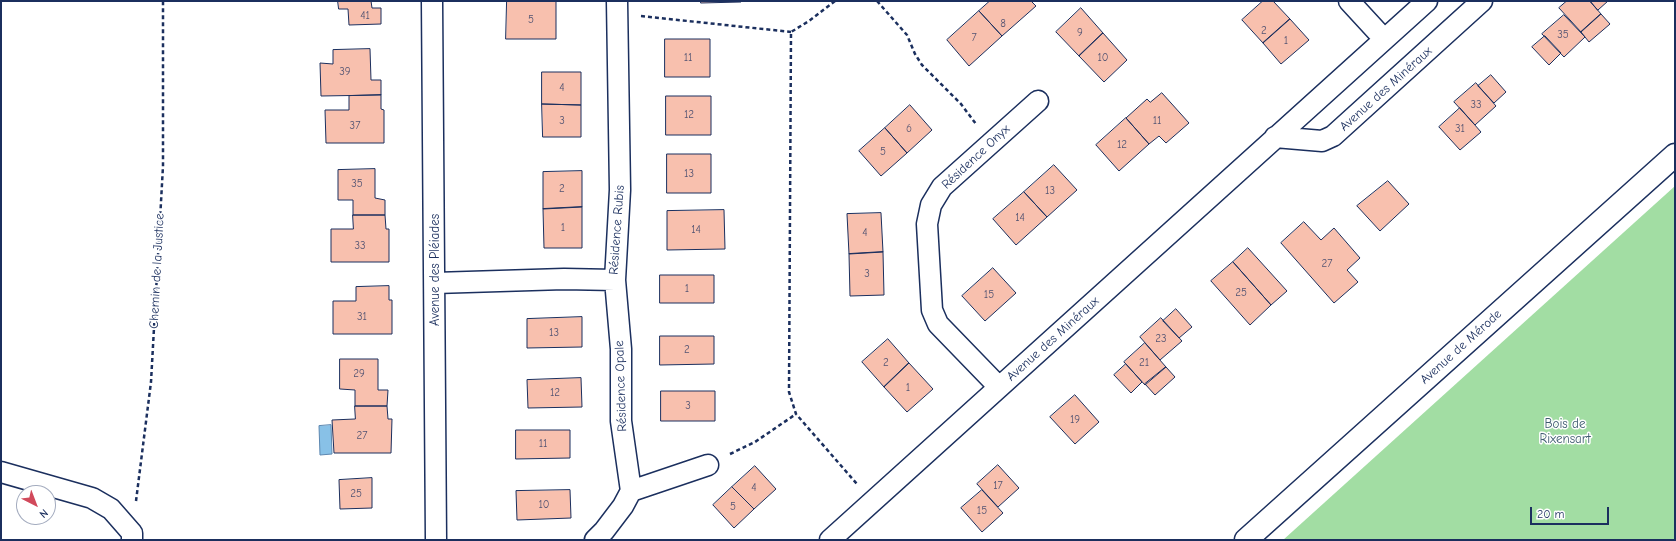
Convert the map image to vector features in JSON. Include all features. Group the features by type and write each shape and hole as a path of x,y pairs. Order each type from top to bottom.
{"street":[{"name":"Avenue des Pléiades","path":"432,1 436,540"},
{"path":"1349,1 1384,39"},
{"name":"Avenue des Minéraux","path":"830,540 1427,1"},
{"name":"Avenue des Minéraux","path":"1276,137 1322,141 1333,136 1482,1"},
{"name":"Résidence Rubis","path":"435,283 564,279 615,280 620,190 617,7"},
{"name":"Résidence Onyx","path":"999,387 938,324 932,310 926,224 931,205 942,187 1038,101"},
{"name":"Avenue de Mérode","path":"1246,540 1675,155"},
{"name":"Résidence Opale","path":"615,280 621,349 621,421 631,491"},
{"path":"595,540 604,531 623,506 631,491 708,465"},
{"path":"1,472 92,498 111,509 132,537"}],"path":[{"name":"Chemin de la Justice","path":"132,537 151,375 163,166 163,1"},
{"path":"617,7 791,32 810,21 835,1"},
{"path":"877,1 907,35 915,54 922,65 960,104 991,143"},
{"path":"791,32 789,392 796,414 873,501"},
{"path":"708,465 755,442 796,414"}],"green space":[{"name":"Bois de Rixensart","path":"1675,186 1675,540 1283,540"}],"water":[{"path":"331,425 332,454 320,455 319,426"}],"building":[{"path":"338,1 371,1 372,8 381,8 381,24 349,25 348,9 339,9"},
{"path":"507,1 556,1 556,39 506,39"},
{"path":"701,1 741,1 741,2 701,3"},
{"path":"990,1 1031,1 1036,6 1002,36 979,11"},
{"path":"1263,1 1273,1 1290,19 1263,43 1242,20"},
{"path":"1567,1 1590,1 1601,14 1581,32 1559,8"},
{"path":"1590,1 1608,1 1598,10"},
{"path":"1081,8 1103,33 1079,56 1056,32"},
{"path":"979,11 1002,36 969,66 947,40"},
{"path":"1601,14 1610,24 1589,42 1581,32"},
{"path":"1564,15 1585,37 1564,57 1542,34"},
{"path":"1290,19 1309,40 1281,64 1263,43"},
{"path":"1103,33 1127,60 1104,82 1079,56"},
{"path":"1545,36 1561,53 1549,65 1532,47"},
{"path":"665,39 710,39 710,77 665,77"},
{"path":"370,49 371,80 381,80 381,95 321,96 320,63 333,64 333,50"},
{"path":"542,72 581,72 581,105 542,104"},
{"path":"1491,75 1506,92 1494,103 1478,86"},
{"path":"1476,83 1496,106 1475,125 1454,102"},
{"path":"1162,93 1189,123 1166,143 1159,136 1149,144 1126,118 1147,99 1150,102"},
{"path":"381,95 381,109 384,110 384,143 326,143 325,110 349,110 349,96"},
{"path":"666,96 711,96 711,135 666,135"},
{"path":"542,104 581,105 581,137 543,137"},
{"path":"910,105 932,130 907,153 885,128"},
{"path":"1460,108 1481,132 1460,150 1439,127"},
{"path":"1126,118 1149,144 1119,171 1096,145"},
{"path":"885,128 907,153 881,176 859,151"},
{"path":"667,154 711,154 711,193 667,193"},
{"path":"1054,165 1077,190 1047,217 1024,192"},
{"path":"375,169 375,198 385,200 385,215 353,215 353,200 338,200 338,170"},
{"path":"582,171 582,207 543,209 543,172"},
{"path":"1388,181 1409,204 1380,231 1357,206"},
{"path":"1024,192 1047,217 1016,245 993,219"},
{"path":"582,207 582,248 544,248 543,209"},
{"path":"724,210 725,249 667,250 667,211"},
{"path":"881,213 883,252 849,254 847,214"},
{"path":"353,215 385,215 386,229 389,229 389,262 331,262 331,229 353,229"},
{"path":"1304,222 1321,240 1334,228 1360,258 1347,270 1358,282 1334,303 1281,243"},
{"path":"1248,248 1287,291 1271,305 1233,262"},
{"path":"883,252 884,295 850,296 849,254"},
{"path":"1233,262 1271,305 1250,325 1211,281"},
{"path":"993,268 1016,293 985,321 962,296"},
{"path":"660,275 714,275 714,303 660,303"},
{"path":"389,286 389,300 392,300 392,334 333,334 333,301 356,301 356,287"},
{"path":"1176,309 1192,327 1179,338 1163,321"},
{"path":"582,317 582,347 527,348 527,319"},
{"path":"1161,318 1182,341 1160,360 1140,337"},
{"path":"660,336 714,336 714,364 660,365"},
{"path":"888,339 909,363 884,387 862,362"},
{"path":"1145,343 1166,367 1145,385 1124,362"},
{"path":"340,359 378,359 378,390 388,390 387,406 355,406 355,390 340,389"},
{"path":"909,363 933,389 907,412 884,387"},
{"path":"1126,364 1142,382 1131,393 1114,375"},
{"path":"1166,367 1175,377 1155,395 1145,384"},
{"path":"581,378 582,407 528,408 527,380"},
{"path":"661,391 715,391 715,421 661,421"},
{"path":"1075,395 1099,422 1075,444 1050,417"},
{"path":"355,406 387,406 388,419 392,419 391,453 334,453 332,420 355,419"},
{"path":"516,430 570,430 570,458 516,459"},
{"path":"998,465 1019,488 998,507 977,484"},
{"path":"755,466 776,489 754,509 732,487"},
{"path":"372,478 372,508 340,509 339,480"},
{"path":"732,487 754,509 734,528 713,505"},
{"path":"570,490 571,518 517,520 516,491"},
{"path":"982,490 1003,513 982,532 961,508"}]}
